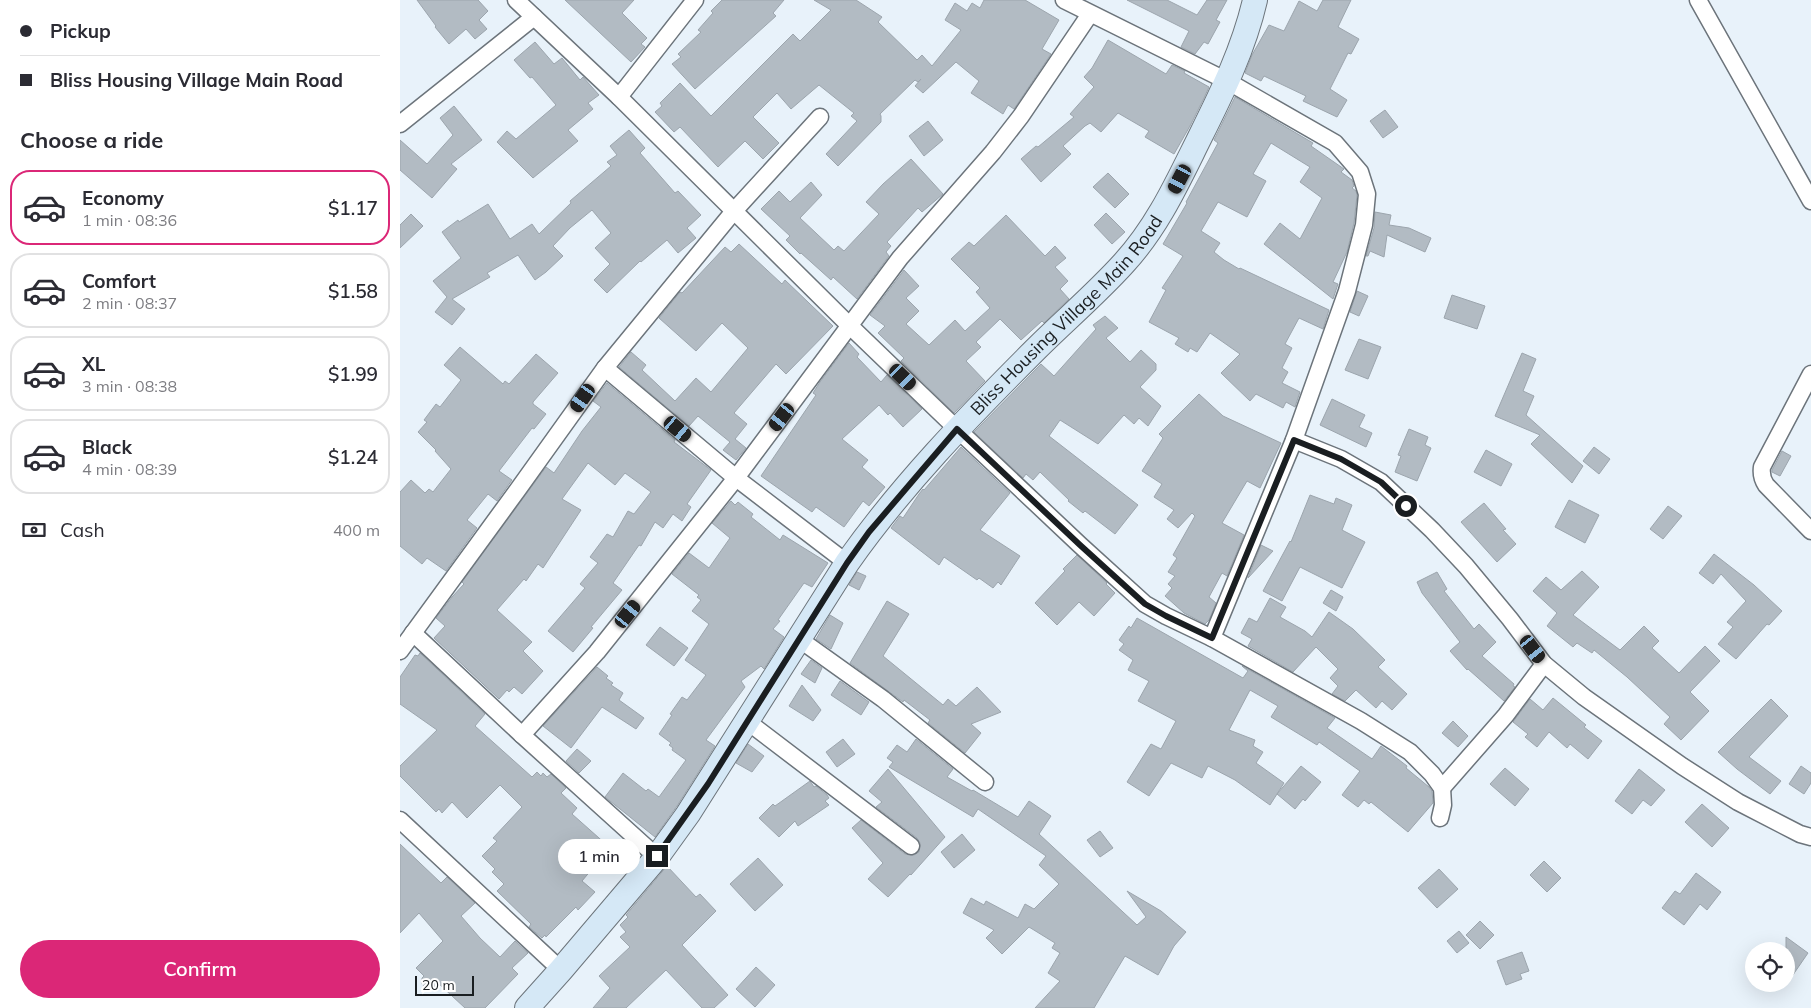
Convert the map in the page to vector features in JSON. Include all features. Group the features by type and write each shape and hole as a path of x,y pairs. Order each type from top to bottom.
{"street":[{"path":"516,0 619,97 957,429 1145,604 1212,638 1361,722 1410,752 1432,774 1442,788 1443,805 1440,818"},
{"path":"619,97 696,0"},
{"path":"1064,0 1227,81 1335,143 1360,172 1367,194 1364,225 1347,291 1294,440 1212,638"},
{"name":"Bliss Housing Village Main Road","path":"526,1008 561,970 657,856 688,814 847,563 869,532 957,429 1125,262 1158,219 1180,179 1227,81 1240,47 1254,0"},
{"path":"1698,0 1811,201"},
{"path":"522,735 597,652 736,478 900,258 993,152 1090,14"},
{"path":"400,124 534,17"},
{"path":"400,651 605,368 734,211 820,117"},
{"path":"605,368 736,478 847,563"},
{"path":"1811,374 1762,467 1762,472 1766,485 1811,531"},
{"path":"1294,440 1341,459 1381,482 1432,530 1466,566 1510,618 1544,664 1584,697 1682,766 1738,802 1800,834 1811,837"},
{"path":"413,633 522,735 657,856"},
{"path":"799,639 883,699 985,782"},
{"path":"1442,788 1506,715 1544,664"},
{"path":"748,722 911,846"},
{"path":"400,820 561,970"}],"building":[{"path":"417,0 478,0 488,11 479,20 487,29 475,39 466,29 449,44"},
{"path":"565,0 634,0 622,13 647,38 641,44 645,47 631,62"},
{"path":"722,0 784,0 773,13 776,16 695,89 672,64 681,57 678,54 701,32 698,30 713,13 711,11"},
{"path":"814,0 856,0 882,17 878,22 917,60 922,55 932,66 961,30 945,20 955,3 967,11 972,3 980,8 984,0 1025,0 1059,20 1042,49 1051,54 1014,109 1008,105 1003,114 971,93 979,81 956,62 923,93 915,86 921,79 918,82 915,80 880,114 881,122 838,166 826,154 857,121 851,116 854,113 819,85 791,109 777,93 753,117 779,143 763,159 745,141 718,167 680,127 674,132 655,112 662,106 660,103 680,83 711,116 793,34 800,41 831,10"},
{"path":"1127,0 1167,0 1197,15 1207,0 1227,0 1216,20 1220,22 1208,44 1204,42 1195,54 1181,47 1189,31"},
{"path":"1323,0 1351,0 1338,27 1359,39 1351,54 1348,53 1330,89 1347,100 1337,117 1303,101 1306,96 1264,76 1261,81 1245,73 1252,55 1269,25 1284,31 1299,1 1317,11"},
{"path":"1108,40 1166,74 1172,65 1185,71 1184,73 1209,87 1204,98 1174,154 1145,137 1149,131 1118,113 1101,132 1090,123 1085,126 1063,146 1071,154 1041,182 1021,159 1074,117 1070,114 1094,87 1084,77 1092,68"},
{"path":"535,42 554,64 562,58 580,80 583,77 599,95 588,103 593,109 568,130 578,141 533,178 497,142 507,131 516,139 556,105 532,77 530,78 514,60"},
{"path":"1235,97 1313,143 1311,146 1344,169 1341,172 1352,180 1354,186 1352,188 1356,191 1357,195 1354,223 1347,252 1333,282 1338,284 1333,299 1264,244 1280,223 1300,239 1322,198 1300,182 1310,167 1271,143 1253,174 1266,181 1247,217 1218,202 1201,231 1220,243 1214,252 1224,260 1239,269 1329,310 1323,329 1299,318 1285,344 1292,348 1282,368 1288,372 1282,383 1300,392 1295,407 1286,402 1283,408 1256,394 1250,401 1221,373 1240,354 1210,333 1197,352 1190,348 1188,352 1175,344 1179,338 1149,322 1166,290 1162,288 1183,256 1163,244 1218,143 1214,140"},
{"path":"454,106 482,140 451,164 457,169 432,198 400,170 400,140 427,164 453,135 440,118"},
{"path":"1385,110 1398,127 1383,138 1370,121"},
{"path":"928,121 943,140 924,156 909,136"},
{"path":"629,130 645,148 640,153 675,193 678,191 701,215 687,228 696,238 678,253 667,240 640,261 607,293 594,280 610,264 595,248 611,233 592,210 570,228 553,246 563,256 535,280 518,255 487,273 490,277 452,299 465,309 452,325 435,312 447,297 433,281 461,258 442,232 458,220 459,222 488,204 510,239 532,224 539,234 571,203 570,201 611,166 607,162 617,155 610,146"},
{"path":"911,159 943,194 922,212 918,208 887,242 891,246 886,252 889,256 857,299 833,277 831,280 800,254 786,240 790,236 761,209 779,191 790,202 811,182 822,195 800,218 834,250 838,246 844,251 879,214 866,202"},
{"path":"1108,173 1129,194 1115,208 1093,187"},
{"path":"1375,212 1391,215 1389,225 1409,228 1431,238 1425,252 1387,235 1384,257 1370,251 1368,256 1366,256 1374,228"},
{"path":"1106,213 1125,232 1112,244 1094,225"},
{"path":"411,214 423,226 400,248 400,225"},
{"path":"1006,215 1045,256 1055,246 1066,258 1055,267 1068,281 1060,289 1069,299 1044,323 1042,321 1021,340 1000,319 976,342 981,347 966,361 985,381 954,413 901,361 904,358 878,333 885,326 870,315 904,270 919,286 906,298 919,311 906,324 929,345 955,320 965,331 990,308 976,292 980,288 951,259 969,242 974,246"},
{"path":"739,244 782,284 785,280 833,326 786,374 776,364 734,413 747,424 735,439 746,448 736,460 723,450 730,442 698,416 689,426 619,367 631,352 646,365 642,370 675,401 696,378 711,392 748,348 722,323 696,351 659,318 680,292 682,293 725,247 731,252"},
{"path":"1357,291 1368,296 1359,316 1350,312"},
{"path":"1452,295 1485,306 1477,329 1444,318"},
{"path":"1105,316 1118,328 1106,338 1130,362 1141,350 1156,364 1156,370 1140,387 1161,406 1148,426 1139,418 1134,424 1124,415 1098,444 1060,420 1049,436 1138,505 1115,534 1085,511 1083,513 1068,501 1040,472 1033,480 1026,474 1023,478 974,432 1041,364 1054,376 1096,329 1093,325"},
{"path":"1359,339 1381,347 1368,379 1345,370"},
{"path":"849,343 859,354 857,357 881,382 887,375 922,409 903,427 890,413 888,415 879,405 842,439 868,460 862,467 885,487 869,506 863,501 844,527 816,507 812,512 761,476 816,395 813,393 820,382"},
{"path":"460,347 503,384 505,381 509,384 536,354 558,373 533,402 546,414 534,429 532,428 499,471 512,480 497,501 488,494 467,520 477,528 446,571 427,558 422,564 400,546 400,492 411,480 425,493 429,489 433,492 451,469 418,432 427,422 424,420 436,404 440,407 461,380 444,365"},
{"path":"1522,353 1536,359 1523,391 1534,396 1526,415 1583,466 1572,483 1531,444 1540,435 1495,416"},
{"path":"607,383 675,440 674,442 711,470 687,504 691,507 682,521 673,514 663,528 655,522 641,546 639,545 613,583 622,590 573,652 548,631 585,588 580,584 598,563 590,557 607,534 613,537 628,511 634,514 651,492 625,473 615,485 588,463 562,499 581,510 543,568 538,564 526,581 524,579 497,610 532,642 523,651 543,671 522,694 514,687 509,692 507,690 499,699 434,638 445,626 436,618 464,584 462,582 546,467 554,473 582,431 601,407 593,401"},
{"path":"1199,394 1223,416 1281,443 1260,488 1247,481 1222,523 1244,535 1227,576 1222,573 1209,597 1216,603 1209,620 1205,624 1184,613 1165,596 1172,588 1168,584 1175,576 1168,572 1177,558 1173,555 1195,516 1192,513 1178,528 1167,519 1174,510 1154,497 1162,484 1142,471 1163,438 1159,434"},
{"path":"1332,399 1365,415 1359,427 1372,433 1366,447 1320,425"},
{"path":"1409,429 1428,437 1425,445 1431,448 1417,481 1395,472 1401,456 1398,455"},
{"path":"961,447 1010,493 980,530 1020,556 1001,585 998,582 993,588 979,578 977,580 944,557 939,565 891,528 900,516 903,518 923,489"},
{"path":"1594,447 1610,459 1599,474 1583,461"},
{"path":"1486,450 1512,464 1501,486 1474,472"},
{"path":"1782,451 1791,456 1780,476 1772,472 1772,470"},
{"path":"1310,495 1334,504 1336,498 1352,505 1342,530 1365,542 1342,588 1300,567 1282,601 1263,591 1291,542"},
{"path":"1569,500 1599,515 1585,543 1555,527"},
{"path":"731,501 735,505 738,502 753,514 751,517 780,540 783,535 828,563 812,587 804,583 778,620 780,621 773,629 784,637 764,669 761,666 741,681 745,687 706,740 715,746 655,837 605,797 623,773 646,791 648,789 659,797 686,760 672,750 673,748 669,745 671,743 659,734 682,697 687,700 706,675 685,660 709,624 692,611 701,600 697,597 699,595 672,574 689,553 709,568 730,538 712,523"},
{"path":"1484,503 1506,529 1503,530 1516,544 1497,562 1461,522"},
{"path":"1668,506 1682,516 1663,539 1650,529"},
{"path":"1261,545 1273,551 1248,578"},
{"path":"1714,554 1754,585 1782,611 1769,625 1767,624 1736,659 1718,644 1733,627 1727,622 1746,601 1721,574 1713,584 1699,573"},
{"path":"1077,555 1115,593 1094,616 1079,602 1057,625 1035,603 1065,571 1063,569"},
{"path":"1582,571 1599,587 1573,615 1620,650 1644,626 1659,641 1652,648 1679,673 1705,646 1720,661 1690,692 1709,711 1681,740 1664,724 1670,717 1627,677 1594,650 1592,653 1577,643 1573,647 1547,626 1557,613 1533,591 1546,577 1561,590"},
{"path":"857,572 866,576 859,590 849,585"},
{"path":"1437,572 1447,589 1444,591 1474,629 1479,624 1496,642 1482,656 1514,684 1513,686 1515,687 1504,701 1467,670 1450,651 1460,642 1422,593 1417,582"},
{"path":"1331,590 1343,597 1336,611 1323,603"},
{"path":"1270,598 1286,607 1280,617 1312,637 1329,612 1353,629 1385,660 1378,667 1407,694 1392,710 1382,701 1376,708 1356,690 1345,701 1332,694 1338,686 1330,678 1338,669 1316,647 1293,672 1248,646 1252,639 1241,633 1249,618 1257,622"},
{"path":"887,601 909,614 883,656 943,705 948,699 956,706 977,687 1001,712 971,724 981,733 965,753 928,723 930,720 850,663"},
{"path":"830,615 843,623 831,649 816,639"},
{"path":"1137,618 1243,678 1248,671 1242,666 1335,718 1327,728 1372,759 1381,746 1407,766 1406,768 1429,787 1432,791 1433,803 1408,832 1371,802 1369,804 1364,800 1358,807 1342,795 1360,771 1319,742 1317,745 1271,717 1278,706 1250,690 1229,730 1255,740 1253,746 1263,752 1256,763 1284,783 1270,805 1235,780 1208,766 1202,778 1171,763 1149,796 1127,782 1151,744 1161,749 1176,721 1138,701 1149,681 1128,670 1133,660 1119,650 1124,644 1119,640 1129,626 1131,628"},
{"path":"660,627 688,648 674,666 646,645"},
{"path":"420,653 485,714 475,726 532,777 537,772 541,776 543,773 547,777 551,774 566,788 561,793 577,808 572,814 608,846 582,881 595,892 578,910 576,907 546,937 545,935 542,938 529,927 531,924 497,891 504,884 492,872 495,869 482,856 497,841 493,838 522,807 500,785 467,818 452,802 442,813 439,809 436,812 400,776 400,766 437,730 400,704 400,677 415,655 418,656"},
{"path":"811,660 822,668 815,683 801,674"},
{"path":"597,667 608,676 606,678 613,683 611,685 623,693 619,700 644,718 636,729 602,707 571,748 543,726"},
{"path":"840,681 869,702 861,715 831,695"},
{"path":"802,685 821,710 813,721 789,706"},
{"path":"1553,698 1602,741 1588,759 1570,744 1567,748 1549,732 1537,747 1525,737 1528,734 1513,722 1530,699 1543,710"},
{"path":"1771,699 1788,716 1749,757 1781,781 1770,794 1718,752"},
{"path":"1453,721 1468,736 1458,747 1442,733"},
{"path":"843,739 855,754 837,767 826,752"},
{"path":"916,739 953,769 947,777 1018,817 1029,801 1051,816 1039,834 1137,925 1146,917 1127,891 1161,911 1186,932 1174,946 1158,975 1125,956 1094,1008 1035,1008 1060,981 1048,973 1060,953 1052,948 1055,943 1029,927 1002,954 986,938 994,930 963,913 971,898 984,905 986,901 1018,918 1025,904 1034,909 1059,884 1039,865 1046,856 978,809 973,817 889,767 893,762 887,758 897,745 907,752"},
{"path":"748,744 764,756 752,772 736,763"},
{"path":"577,749 591,761 579,773 566,761"},
{"path":"1301,766 1321,782 1305,801 1303,799 1295,809 1277,794"},
{"path":"1801,766 1811,773 1811,783 1804,794 1789,784"},
{"path":"1505,768 1529,789 1515,806 1490,784"},
{"path":"888,769 945,837 911,875 888,897 868,879 883,863 852,828 861,820 905,854 914,855 919,852 920,843 917,838 876,807 882,802 869,791"},
{"path":"1639,769 1665,790 1651,806 1643,800 1632,814 1615,801"},
{"path":"810,781 814,787 816,786 827,795 829,798 825,801 829,805 798,826 795,821 779,837 759,818 773,804 775,806"},
{"path":"1702,804 1729,828 1712,847 1685,822"},
{"path":"1100,831 1113,848 1100,857 1087,840"},
{"path":"962,834 975,850 954,868 941,852"},
{"path":"400,844 441,883 447,877 475,903 461,916 500,957 515,941 528,953 512,968 518,974 485,1008 465,1008 438,983 429,992 422,984 424,976 416,968 443,941 419,913 400,933"},
{"path":"758,858 783,885 755,911 730,884"},
{"path":"1544,861 1561,878 1547,892 1530,875"},
{"path":"667,866 696,897 700,894 716,911 682,945 728,995 714,1008 702,1008 666,970 626,1008 593,1008 610,988 599,976 630,947 620,937 626,932 620,925 628,917 626,915"},
{"path":"1439,869 1458,889 1437,908 1418,888"},
{"path":"1696,873 1721,892 1707,910 1700,904 1684,925 1662,908 1675,891 1680,894"},
{"path":"1480,921 1494,935 1480,949 1466,935"},
{"path":"1459,931 1469,943 1457,953 1447,941"},
{"path":"1786,937 1793,942 1786,942"},
{"path":"1795,944 1808,953 1795,972"},
{"path":"1522,952 1529,971 1520,974 1522,979 1506,985 1497,961"},
{"path":"756,967 775,985 755,1007 736,989"}],"route":[{"path":"657,856 688,814 748,722 847,563 869,532 957,429 1145,604 1212,638 1294,440 1341,459 1381,482 1406,506"}]}
